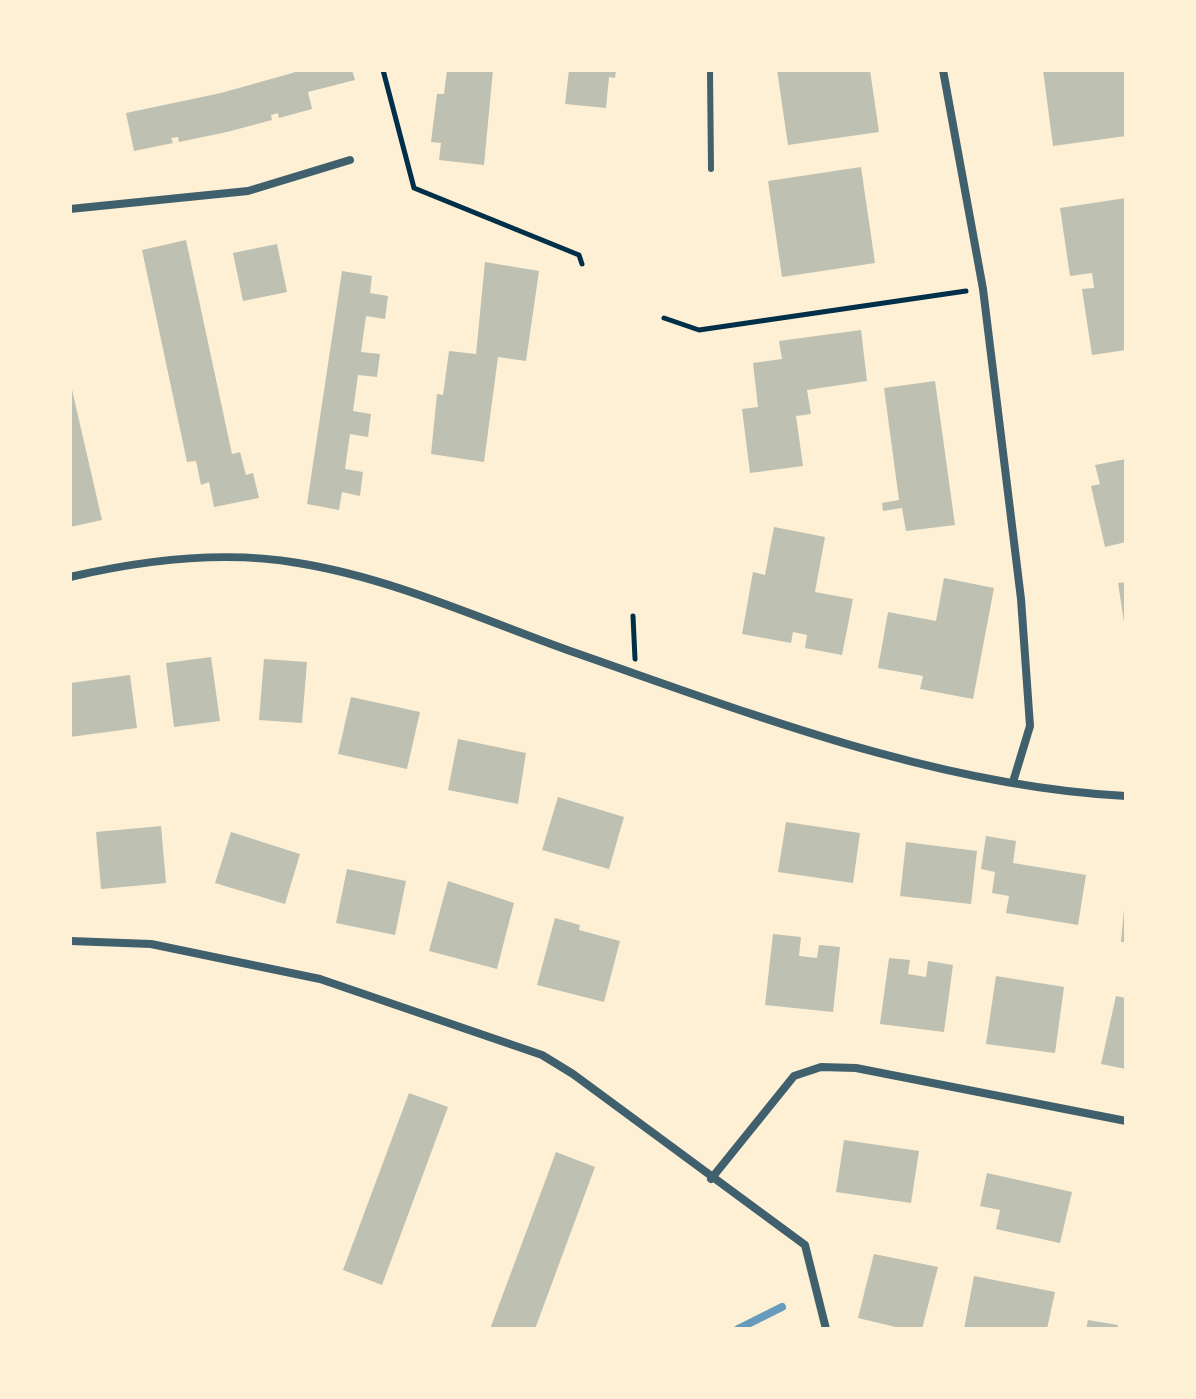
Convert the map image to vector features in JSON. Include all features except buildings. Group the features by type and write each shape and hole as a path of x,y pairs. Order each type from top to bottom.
{"street":[{"path":"943,70 983,289 1021,599 1030,726 1013,782"},
{"path":"70,209 248,191 350,160"},
{"path":"70,577 147,562 241,558 296,562 361,577 636,674 916,763 1087,794 1126,796"},
{"path":"70,941 151,944 320,979 542,1055 573,1074 711,1179 805,1245 826,1329"},
{"path":"711,1179 794,1076 821,1067 856,1068 1126,1121"}],"lane":[{"path":"710,70 711,169"}],"path":[{"path":"383,70 414,188 579,255 582,264"},
{"path":"664,318 699,330 983,289"},
{"path":"633,616 636,674"}],"waterway":[{"path":"738,1329 782,1307"}]}
